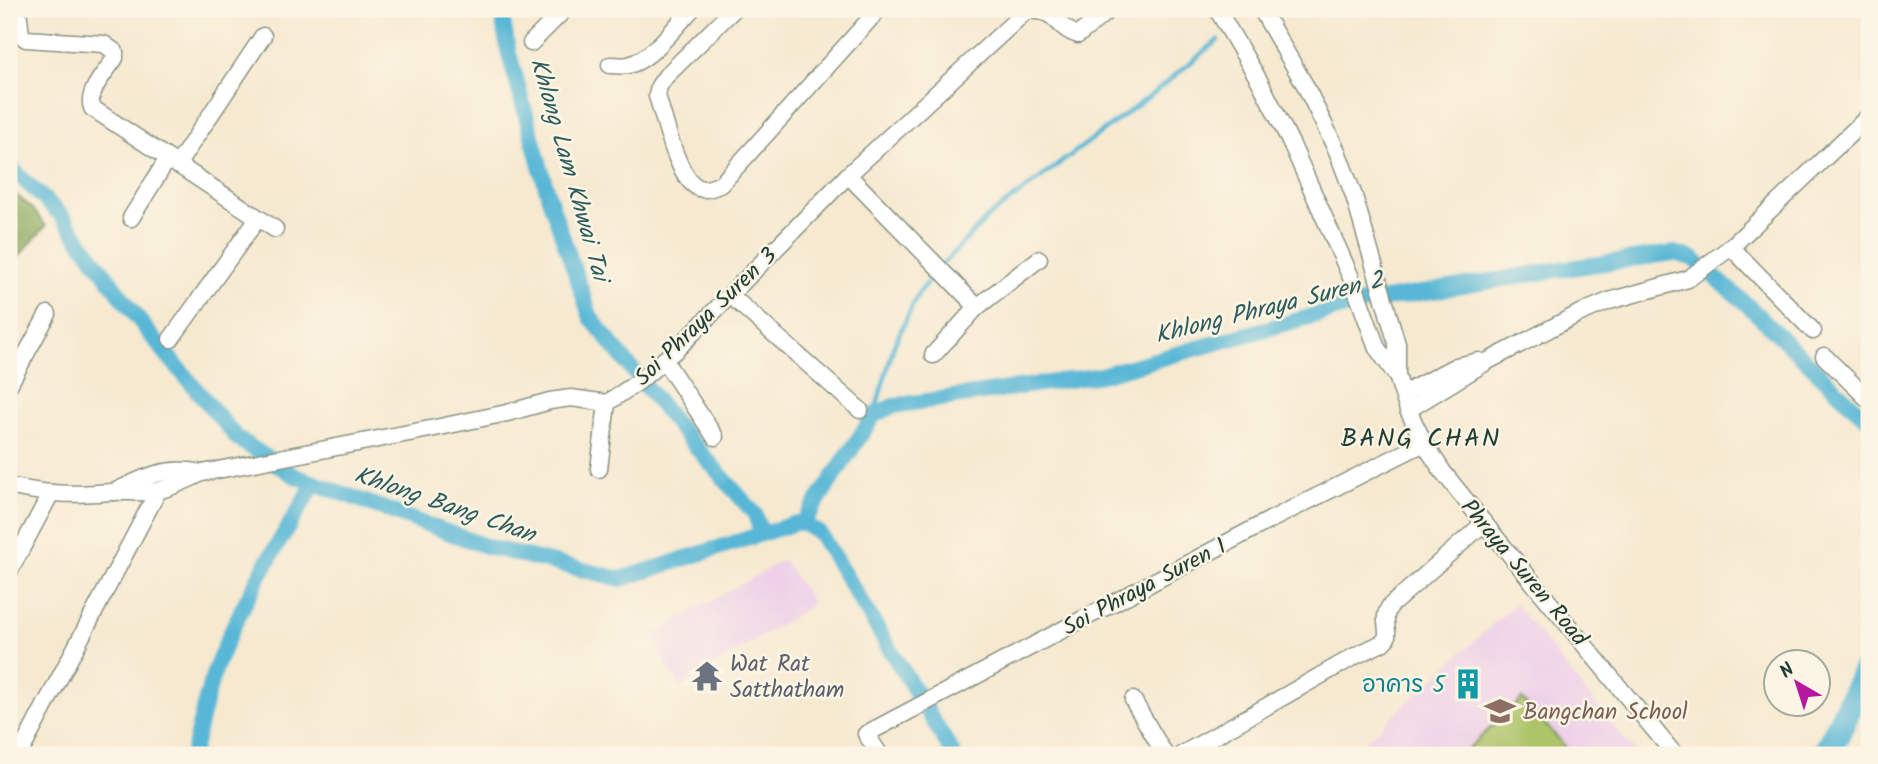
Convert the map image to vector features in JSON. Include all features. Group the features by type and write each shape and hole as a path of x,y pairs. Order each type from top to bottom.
{"street":[{"path":"18,9 19,29 26,39 104,44 111,48 115,52 115,58 92,94 92,108 275,229"},
{"path":"531,43 565,9"},
{"path":"610,65 627,65 638,61 692,9"},
{"path":"734,9 666,76 659,86 657,96 679,165 688,179 699,188 710,189 721,184 879,9"},
{"name":"Soi Phraya Suren 3","path":"612,401 661,363 848,175 1026,11 1041,10 1053,16 1069,32 1078,35 1110,9"},
{"name":"Phraya Suren Road","path":"1217,9 1260,82 1292,145 1353,282 1377,348 1397,376"},
{"name":"Phraya Suren Road","path":"1261,9 1305,85 1337,151 1397,344 1397,376 1405,402 1424,443 1443,472 1484,523 1675,755"},
{"path":"131,218 263,36"},
{"path":"1405,402 1578,314 1609,301 1688,279 1731,247 1869,116"},
{"path":"848,175 977,307"},
{"path":"171,339 258,218"},
{"path":"1731,247 1813,331"},
{"path":"933,355 977,307 1039,259"},
{"path":"730,295 860,410"},
{"path":"9,385 48,314"},
{"path":"1824,356 1869,400"},
{"path":"661,363 715,437"},
{"path":"9,486 51,494 141,494 158,491 202,473 571,398 612,401 598,469"},
{"name":"Soi Phraya Suren 1","path":"880,755 866,734 1270,520 1424,443"},
{"path":"113,492 166,471 185,469 202,473"},
{"path":"19,755 158,491"},
{"path":"9,572 51,494"},
{"path":"1181,755 1382,643 1387,638 1384,621 1390,606 1484,523"},
{"path":"1133,699 1165,755"}],"shaded area":[{"path":"783,560 807,593 812,605 680,687 651,636"},
{"name":"Bangchan School","path":"1515,604 1637,755 1350,755"}],"green space":[{"path":"9,189 32,208 46,226 17,258 9,251"},
{"path":"1522,699 1565,746 1556,755 1461,755"}],"waterway":[{"name":"Khlong Lam Khwai Tai","path":"501,9 508,50 549,198 591,318 675,423 755,514 761,533"},
{"path":"942,265 987,218 1155,92 1218,40"},
{"name":"Khlong Bang Chan","path":"9,166 62,216 148,332 237,438 295,476 488,547 621,579 803,523 820,534 954,755"},
{"name":"Khlong Phraya Suren 2","path":"803,523 874,415 893,406 1101,375 1356,304 1674,253 1692,258 1743,301 1869,421"},
{"path":"874,415 894,345 919,292 937,272"},
{"path":"192,755 210,685 228,638 262,571 315,483"},
{"path":"1826,755 1869,665"}],"place":[{"name":"Wat Rat Satthatham","path":"707,676"},
{"name":"อาคาร 5","path":"1468,684"},
{"name":"Bangchan School","path":"1500,711"}],"district":[{"name":"BANG CHAN","path":"1421,437"}]}
